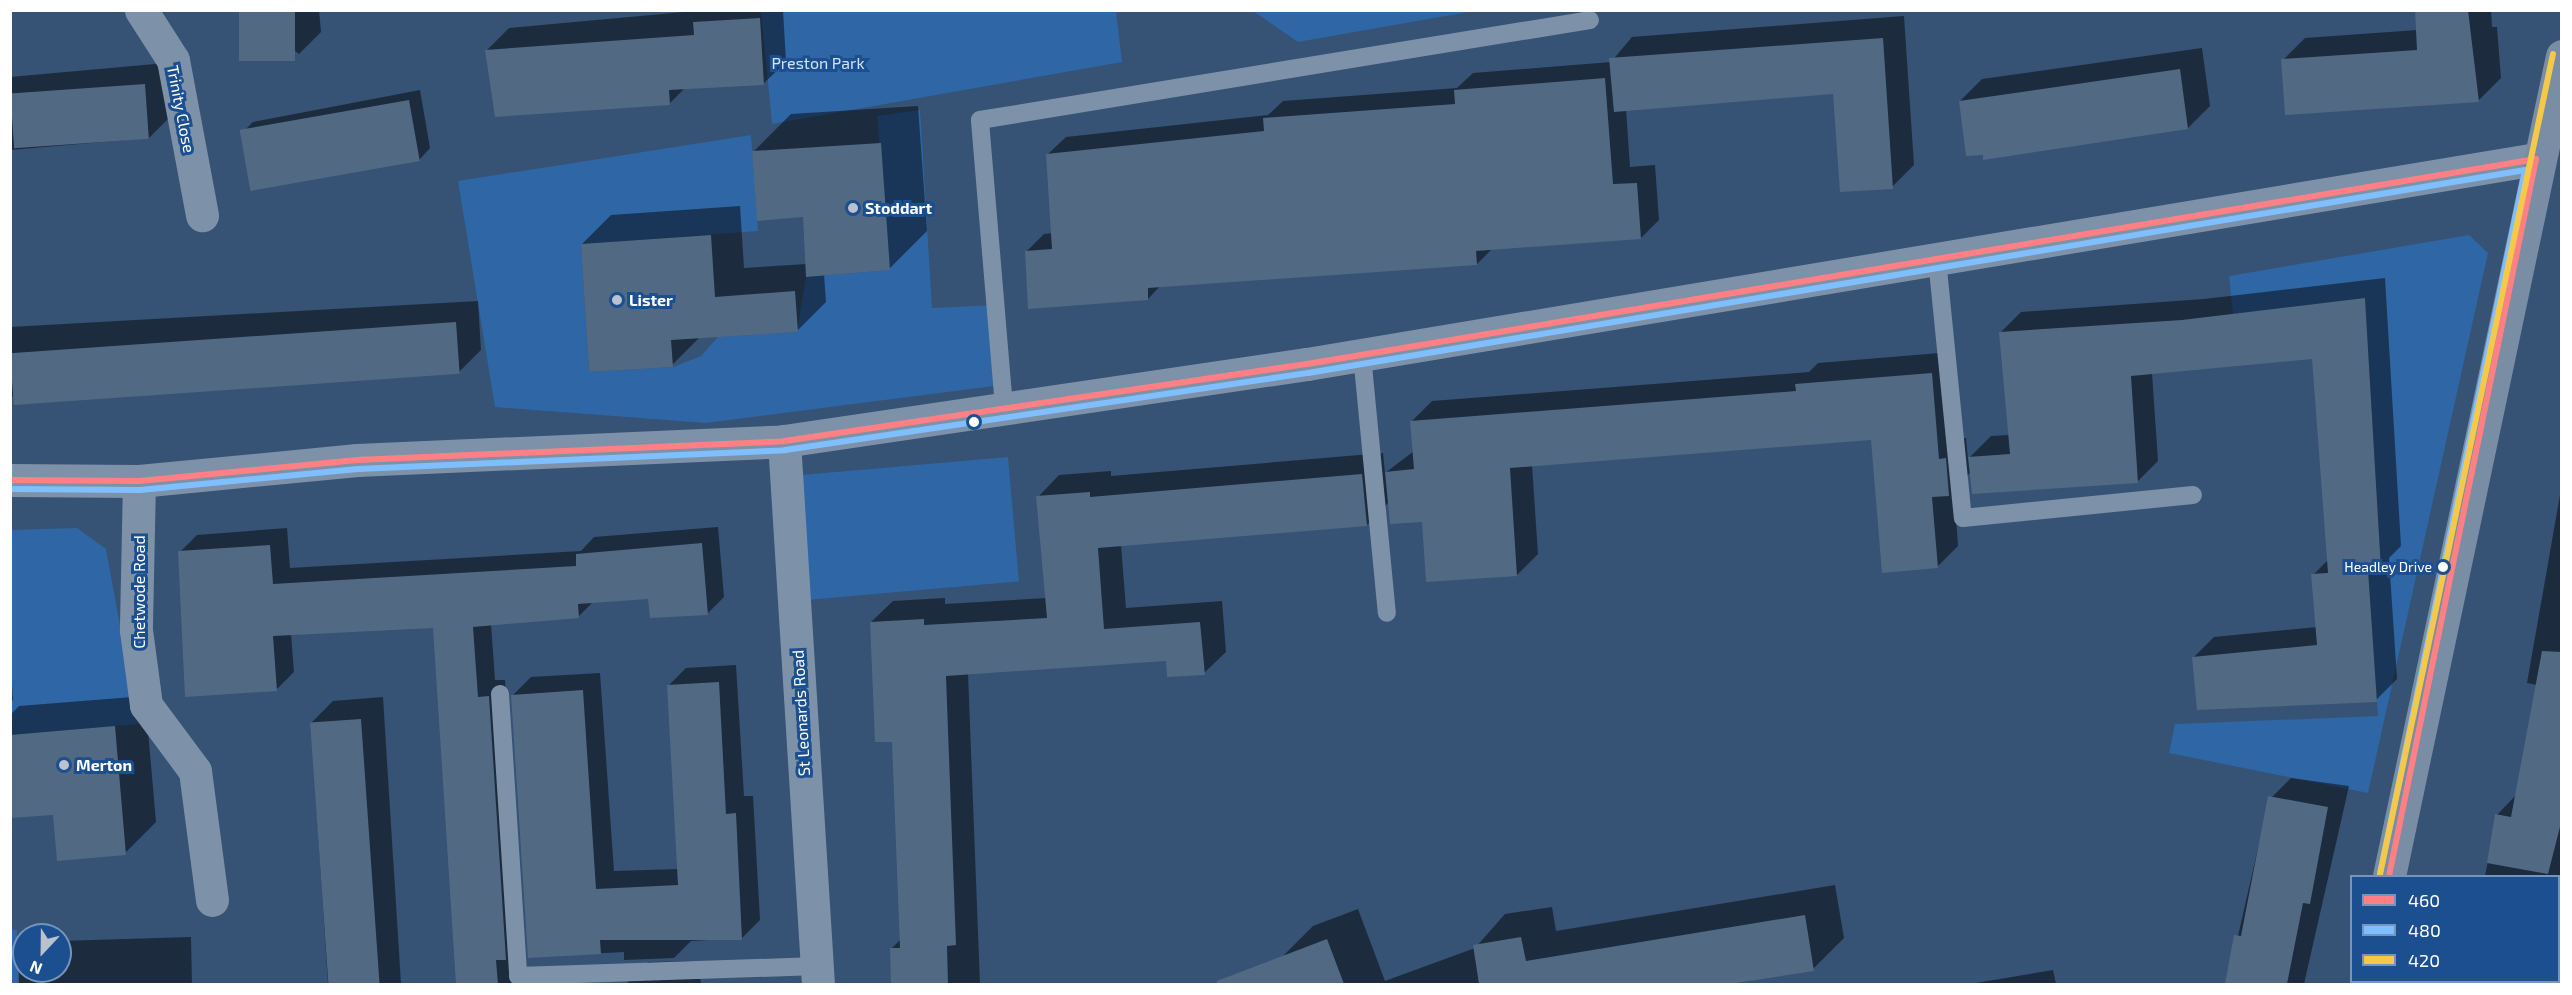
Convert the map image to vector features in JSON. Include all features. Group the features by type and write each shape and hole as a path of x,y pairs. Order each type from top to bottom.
{"street":[{"name":"Trinity Close","path":"141,10 172,60 202,215"},
{"path":"2389,875 2536,159 2556,105 2562,56"},
{"path":"10,480 139,482 357,460 784,441 1362,356 2536,159"},
{"name":"St Leonards Road","path":"784,441 818,975"},
{"name":"Chetwode Road","path":"139,482 136,630 146,705 195,771 212,900"}],"lane":[{"path":"1004,407 980,120 1590,20"},
{"path":"1936,260 1963,518 2193,495"},
{"path":"1362,356 1388,613"},
{"path":"500,694 518,976 818,975"}],"green space":[{"name":"Preston Park","path":"761,11 1116,11 1122,62 772,124"},
{"path":"1253,11 1474,11 1298,42"},
{"path":"920,110 932,308 995,305 1002,385 706,423 495,407 458,181 751,135 758,231 581,244 589,372 673,367 701,356 718,337 797,332 806,277 890,270 877,116"},
{"path":"2469,235 2488,253 2368,793 2169,753 2175,724 2378,716 2368,570 2381,568 2365,298 2233,314 2229,276"},
{"path":"1008,457 1019,582 798,601 787,476"},
{"path":"77,528 106,549 138,724 11,735 10,530"},
{"path":"12,930 12,983 18,984 11,984"}],"building":[{"path":"239,10 295,10 295,61 239,61"},
{"path":"2415,10 2468,10 2479,102 2285,115 2281,59 2417,50"},
{"path":"760,18 764,85 669,90 670,105 495,117 485,50 694,35 693,22"},
{"path":"1883,38 1893,189 1840,192 1833,94 1614,112 1609,58"},
{"path":"2180,69 2188,129 1983,160 1983,155 1966,156 1959,101"},
{"path":"1605,78 1613,184 1637,183 1641,239 1476,251 1477,265 1148,288 1148,300 1028,309 1025,251 1052,249 1046,154 1264,131 1263,118 1455,104 1454,90"},
{"path":"145,84 149,139 14,148 10,93"},
{"path":"409,100 420,161 250,191 240,130"},
{"name":"Stoddart","path":"881,143 890,270 806,277 803,217 757,221 752,151"},
{"name":"Lister","path":"711,235 715,297 795,291 798,332 671,340 673,367 589,372 581,244"},
{"path":"2365,298 2381,569 2368,570 2377,702 2197,710 2192,657 2317,645 2311,574 2328,573 2312,359 2131,376 2138,483 1972,494 1968,457 2010,454 1999,332 2182,320"},
{"path":"456,322 460,374 14,405 10,353"},
{"path":"1932,373 1939,459 1946,458 1949,496 1932,497 1938,568 1882,573 1871,440 1510,468 1517,576 1426,582 1422,522 1390,524 1385,472 1414,469 1410,421 1796,391 1795,384"},
{"path":"1362,474 1367,526 1098,548 1104,629 1200,622 1205,675 1167,677 1166,661 946,676 956,945 947,946 948,984 891,984 890,948 900,948 892,742 875,742 870,622 924,619 924,625 1047,618 1036,496 1090,492 1090,497"},
{"path":"702,543 708,615 650,618 648,599 578,604 579,618 473,627 478,697 489,696 506,960 496,960 498,984 456,984 433,628 273,636 277,691 185,697 178,551 270,545 273,584 576,566 576,554"},
{"path":"2542,651 2562,652 2562,819 2548,874 2487,863 2495,814 2511,817"},
{"path":"719,682 726,814 736,813 742,940 600,940 601,954 528,958 511,695 583,690 596,889 678,885 667,685"},
{"path":"361,719 380,984 328,984 310,723"},
{"name":"Merton","path":"115,726 126,855 57,861 53,815 10,818 10,735"},
{"path":"2268,796 2328,807 2310,904 2303,903 2287,984 2225,984 2234,935 2241,936"},
{"path":"1805,915 1814,971 1729,984 1479,984 1473,945 1521,937 1526,961"},
{"path":"1327,939 1344,984 1217,984 1217,981"}],"transit line":[{"name":"420","path":"2380,874 2553,54"},
{"name":"460","path":"10,480 139,481 357,460 784,441 1307,364 2536,159"},
{"name":"460","path":"2389,875 2536,159"},
{"name":"480","path":"10,489 140,490 358,469 785,450 1308,373 2525,170 2380,874"}],"place":[{"name":"Stoddart","path":"853,208"},
{"name":"Lister","path":"617,300"},
{"name":"Headley Drive","path":"2443,567"},
{"name":"Merton","path":"64,765"}]}
